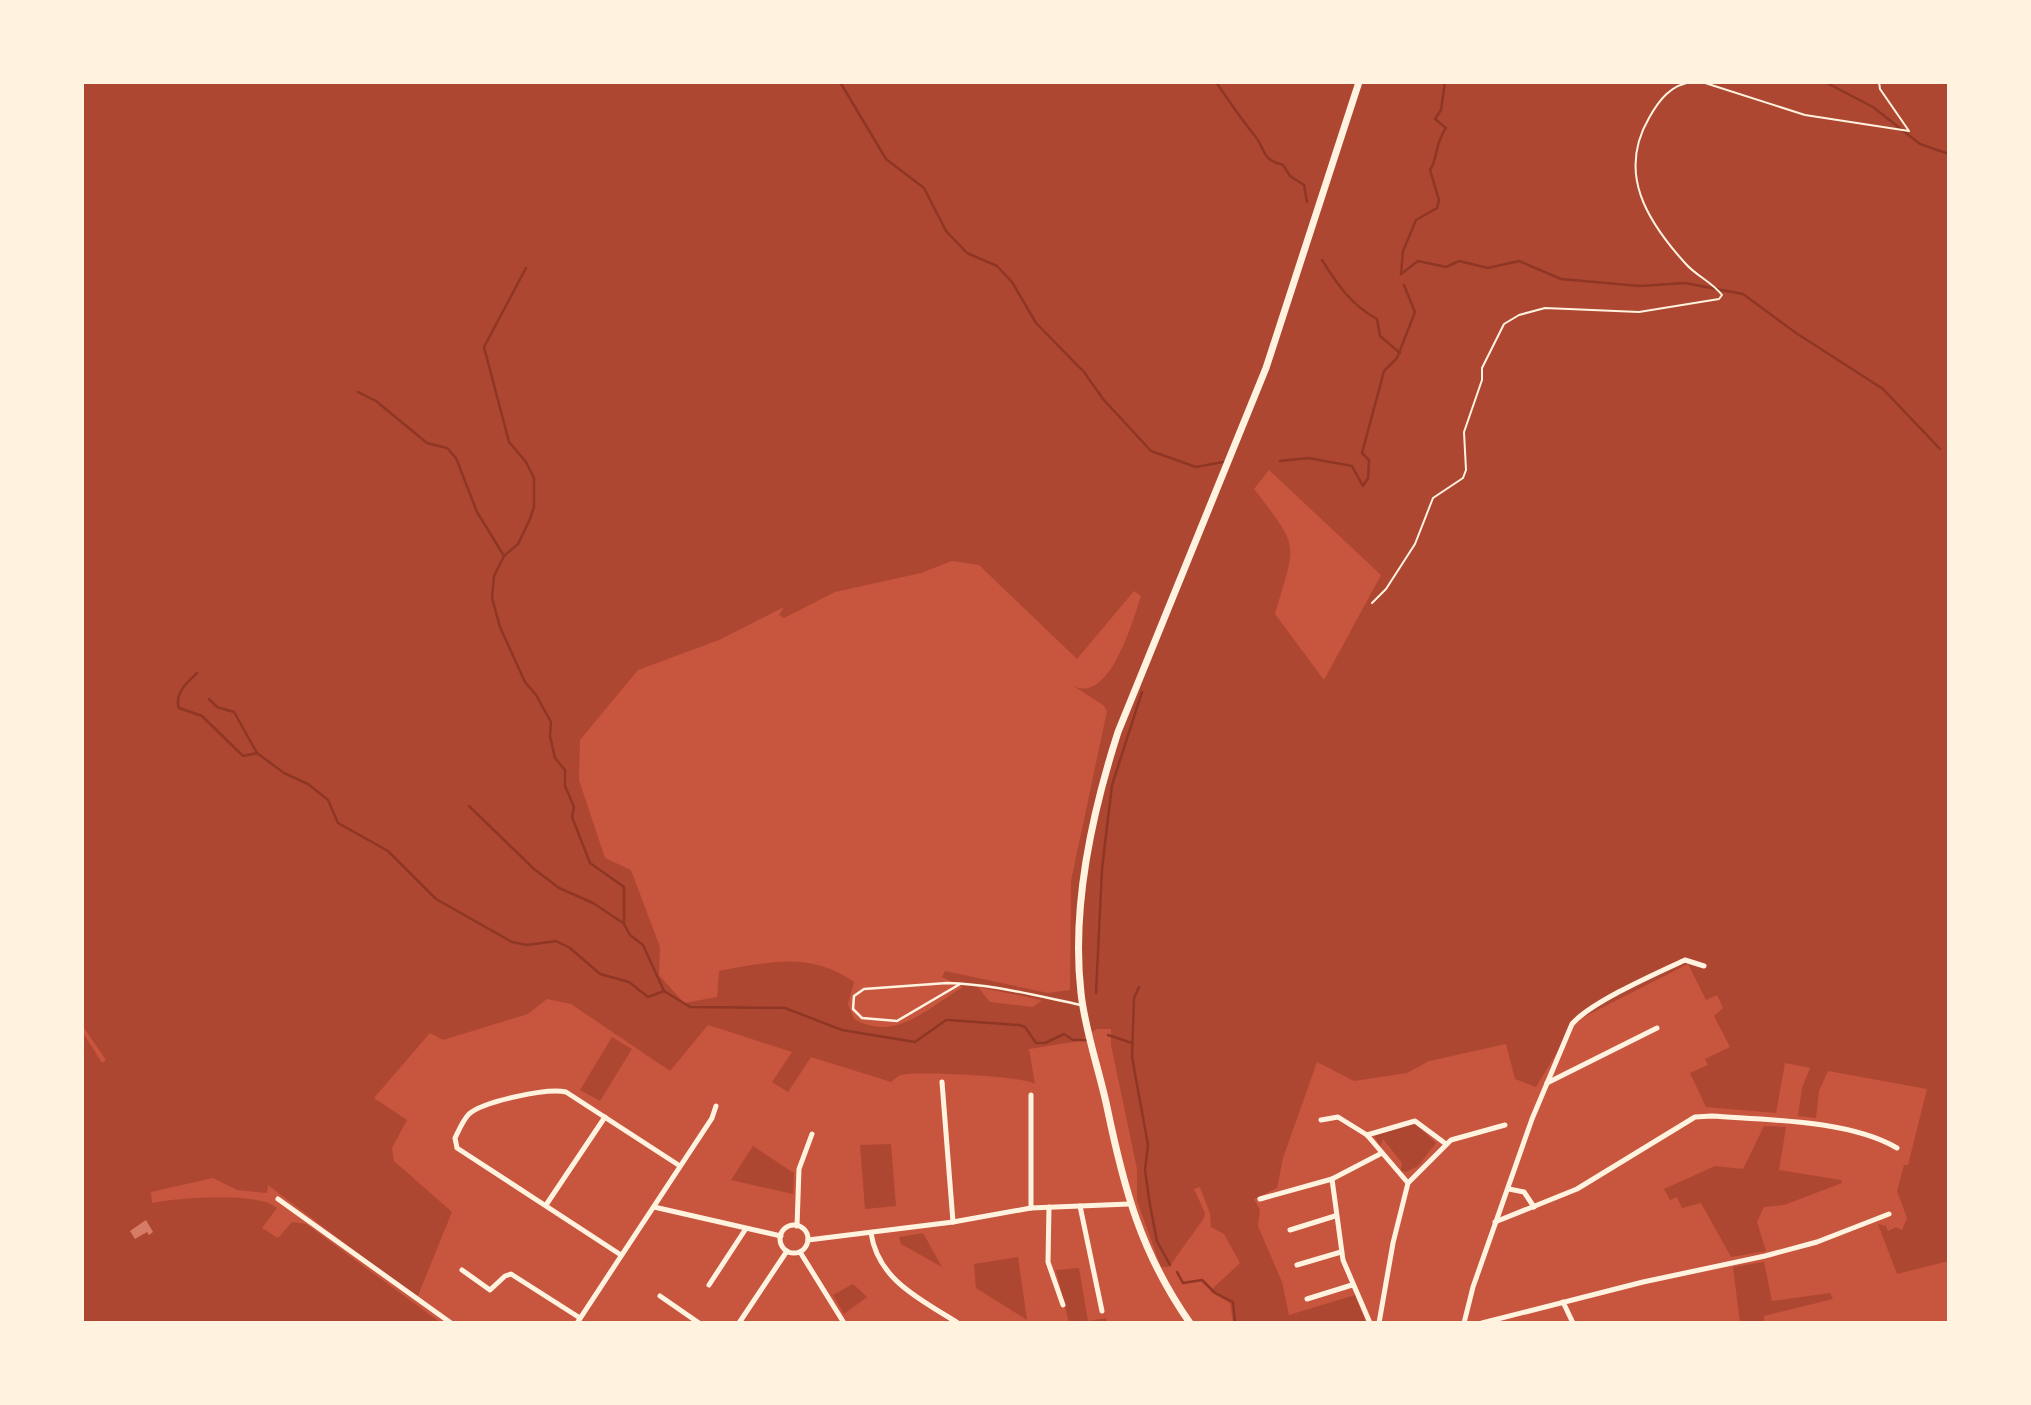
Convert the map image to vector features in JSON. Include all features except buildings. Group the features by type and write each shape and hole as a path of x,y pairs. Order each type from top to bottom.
{"main road":[{"path":"1190,1323 1156,1270 1129,1204 1083,1005 1079,957 1084,883 1110,759 1129,702 1227,470 1266,368 1359,82"}],"street":[{"path":"1464,1323 1495,1222 1569,1029 1580,1016 1685,960 1703,966"},
{"path":"1546,1084 1657,1028"},
{"path":"942,1082 953,1222"},
{"path":"621,1255 457,1147 455,1138 467,1117 481,1107 554,1090 570,1094 680,1166"},
{"path":"1031,1095 1031,1208"},
{"path":"461,1270 490,1290 511,1274 578,1321 712,1118 716,1106"},
{"path":"1495,1222 1577,1189 1695,1117 1712,1116 1826,1127 1870,1136 1897,1148"},
{"path":"546,1205 605,1117"},
{"path":"1321,1120 1339,1117 1367,1135 1408,1183"},
{"path":"1367,1135 1415,1121 1446,1144"},
{"path":"1379,1323 1393,1243 1408,1183 1446,1144 1468,1133 1505,1125"},
{"path":"797,1226 799,1169 813,1134"},
{"path":"1260,1199 1332,1180 1382,1153"},
{"path":"1332,1180 1341,1252 1352,1285 1370,1323"},
{"path":"1508,1189 1524,1192 1534,1207"},
{"path":"278,1199 451,1323"},
{"path":"800,1252 808,1240 953,1222 1031,1208 1129,1204"},
{"path":"1080,1206 1102,1311"},
{"path":"654,1207 745,1230 781,1236"},
{"path":"1049,1207 1048,1262 1063,1304"},
{"path":"1482,1323 1791,1249 1889,1214"},
{"path":"1290,1230 1335,1216"},
{"path":"800,1252 787,1251 782,1246 781,1236 789,1227 797,1226 805,1231 808,1240"},
{"path":"709,1285 745,1230"},
{"path":"871,1233 873,1248 883,1269 899,1284 958,1323"},
{"path":"739,1323 787,1251"},
{"path":"800,1252 844,1323"},
{"path":"1297,1265 1341,1252"},
{"path":"1307,1299 1352,1285"},
{"path":"660,1296 699,1323"},
{"path":"1563,1302 1573,1323"}],"lane":[{"path":"960,984 897,1021 862,1018 853,1009 854,996 864,989 960,984 1083,1005"}],"path":[{"path":"1372,603 1386,589 1415,544 1433,498 1463,478 1466,470 1464,432 1482,380 1482,368 1504,324 1519,315 1545,308 1639,312 1719,299 1719,292 1714,285 1685,264 1659,231 1634,181 1636,150 1648,120 1670,91 1682,83 1693,82"},
{"path":"1702,82 1805,115 1909,131 1880,89 1879,82"}],"shaded area":[{"path":"82,82 1949,82 1949,1261 1897,1274 1878,1224 1886,1226 1888,1231 1896,1227 1902,1230 1907,1218 1897,1191 1904,1165 1908,1165 1927,1089 1828,1071 1819,1091 1816,1118 1798,1116 1802,1088 1810,1068 1785,1063 1776,1113 1706,1107 1690,1073 1708,1065 1705,1059 1730,1047 1714,1016 1723,1008 1717,995 1706,1000 1688,964 1576,1021 1536,1087 1515,1079 1506,1044 1429,1061 1407,1073 1354,1081 1317,1062 1283,1158 1277,1188 1254,1199 1260,1210 1258,1226 1282,1282 1289,1315 1355,1295 1366,1323 1233,1323 1230,1303 1210,1291 1240,1263 1224,1234 1211,1227 1210,1214 1200,1187 1194,1189 1205,1213 1204,1218 1169,1267 1161,1267 1137,1201 1137,1169 1111,1045 1111,1029 1097,1029 1079,1041 1029,1049 1035,1084 991,1077 927,1074 901,1075 891,1082 811,1057 788,1092 772,1082 792,1052 708,1025 670,1071 571,1004 547,999 528,1014 443,1040 430,1033 374,1098 407,1120 392,1148 394,1161 452,1212 417,1298 268,1185 267,1193 237,1190 213,1178 151,1192 152,1203 217,1197 253,1199 267,1203 277,1208 262,1228 278,1238 292,1222 306,1224 441,1323 82,1323 82,1031 102,1063 106,1060 82,1025","holes":["1269,470 1381,575 1324,680 1275,614 1287,572 1290,547 1280,524 1254,489","952,561 979,565 1077,659 1134,591 1141,596 1125,641 1108,673 1097,684 1085,688 1072,685 1103,705 1107,711 1071,881 1070,990 1048,993 945,971 942,977 963,987 912,1020 884,1027 854,1019 848,1004 854,982 838,972 805,963 772,962 719,971 717,997 684,1003 659,975 660,947 631,870 605,858 579,780 580,740 638,670 719,640 784,607 779,615 784,618 835,592 921,573","978,987 1041,1000 1033,1007 990,1002"]},
{"path":"612,1037 632,1049 600,1101 580,1090"},
{"path":"1414,1123 1436,1143 1418,1166 1406,1172 1401,1171 1402,1163 1383,1139 1380,1146 1374,1136"},
{"path":"1764,1126 1786,1127 1779,1170 1841,1180 1842,1183 1784,1205 1764,1207 1757,1222 1766,1251 1731,1257 1701,1203 1682,1208 1677,1197 1670,1200 1664,1189 1715,1166 1743,1169"},
{"path":"891,1144 896,1206 865,1209 860,1145"},
{"path":"753,1146 794,1173 793,1194 731,1180"},
{"path":"923,1233 942,1267 901,1244 899,1237"},
{"path":"1018,1257 1027,1320 976,1288 974,1264"},
{"path":"1764,1262 1772,1301 1830,1293 1833,1299 1764,1316 1764,1323 1740,1323 1733,1267"},
{"path":"1079,1268 1088,1321 1106,1318 1107,1323 1069,1323 1056,1270"},
{"path":"853,1284 867,1297 844,1314 833,1295"}],"waterway":[{"path":"840,82 886,159 924,188 946,231 967,253 997,266 1012,282 1036,323 1084,372 1103,399 1151,451 1196,467 1223,462"},
{"path":"1216,82 1267,157 1283,165 1290,176 1304,185 1307,202"},
{"path":"1401,274 1403,251 1416,220 1437,208 1439,200 1430,170 1446,128 1435,119 1441,110 1445,82"},
{"path":"1825,82 1873,107 1920,144 1949,154"},
{"path":"1322,260 1352,301 1377,319 1380,336 1400,353"},
{"path":"1401,274 1418,261 1446,267 1459,261 1488,268 1519,261 1561,279 1640,286 1685,283 1743,294 1796,333 1883,389 1940,449"},
{"path":"526,268 484,347 509,442 526,462 534,478 534,507 530,519 518,544 504,556 494,576 492,598 500,627 525,682 536,695 551,722 550,736 555,758 565,770 565,786 574,807 572,817 590,863 624,887 624,924 630,935 643,945 664,991 690,1007 785,1008 842,1030 915,1042 946,1020"},
{"path":"1280,461 1308,458 1352,466 1363,486 1368,478 1369,460 1362,453 1384,371 1397,358 1415,312 1404,285"},
{"path":"358,392 376,401 427,443 447,448 456,458 477,512 504,556"},
{"path":"197,673 180,693 179,708 202,716 243,756 257,753"},
{"path":"1096,993 1102,869 1112,785 1142,692"},
{"path":"209,699 217,707 234,712 257,753 284,773 308,784 328,800 338,823 388,851 436,899 512,942 527,945 556,941 570,948 600,974 629,982 648,997 664,991"},
{"path":"469,806 534,869 559,888 593,903 623,923"},
{"path":"1139,987 1134,998 1132,1057 1148,1145 1145,1170 1150,1205 1157,1241 1170,1265"},
{"path":"948,1020 1019,1025 1025,1027 1036,1043 1045,1043 1064,1034 1073,1040 1087,1040"},
{"path":"1108,1035 1132,1043"},
{"path":"1177,1272 1183,1283 1202,1280 1215,1293 1233,1302 1235,1323"}]}
